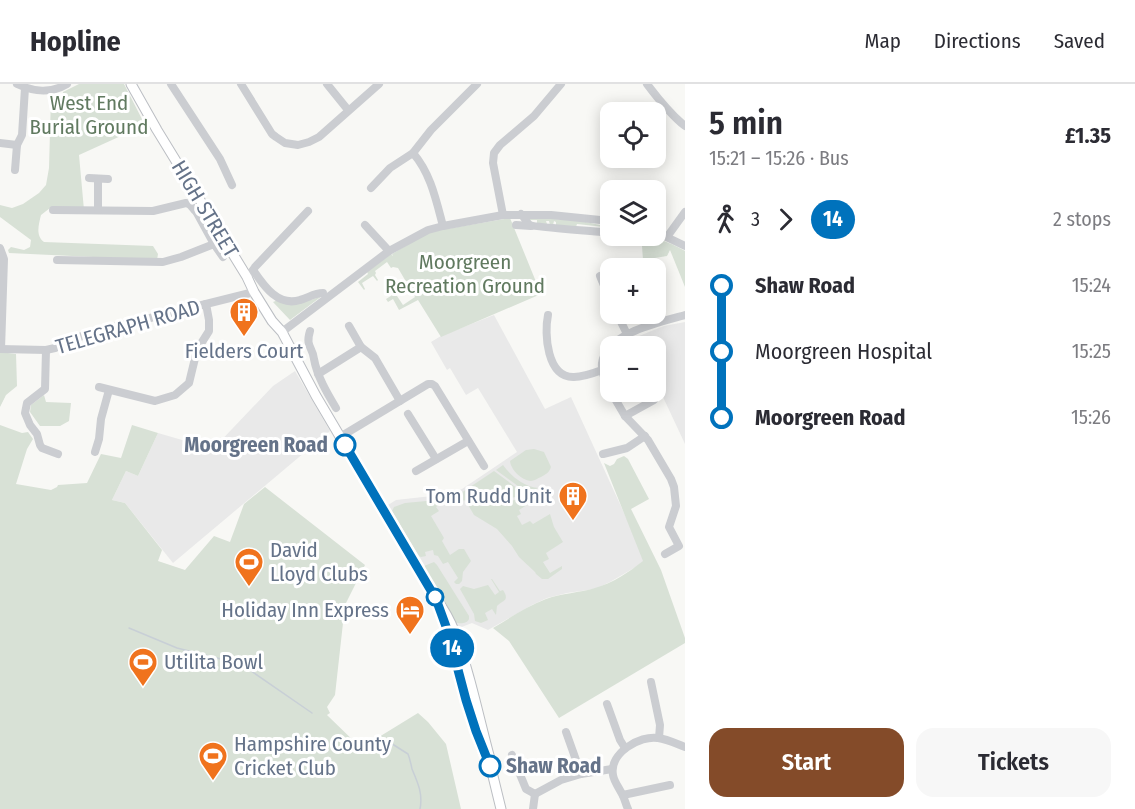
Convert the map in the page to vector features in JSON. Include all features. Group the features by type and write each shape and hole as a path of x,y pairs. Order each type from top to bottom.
{"main road":[{"name":"HIGH STREET","path":"131,84 201,211 250,273 254,292 272,321 282,332 316,396 436,599 448,632 476,731 491,768 501,809"}],"street":[{"path":"17,84 48,92 66,84"},
{"path":"171,84 222,158 232,185"},
{"path":"241,84 272,134 292,144 303,144 319,137 379,84"},
{"path":"327,84 348,110"},
{"path":"370,188 390,168 413,153 477,84"},
{"path":"502,215 493,163 494,153 534,116 561,84"},
{"path":"647,84 660,102"},
{"path":"15,170 17,145 22,135 26,88"},
{"path":"666,109 685,126"},
{"path":"0,143 17,145"},
{"path":"413,153 427,171 442,226"},
{"path":"98,210 94,178 108,179"},
{"path":"53,210 153,211 190,204 201,211 214,244 223,257"},
{"path":"308,211 250,273 268,291 285,300 296,301 323,293"},
{"path":"685,212 667,237 685,246"},
{"path":"521,214 531,226"},
{"path":"282,332 389,251 428,230 502,215 551,215 600,220"},
{"path":"365,225 389,251"},
{"path":"516,225 600,232"},
{"path":"57,260 163,262 214,244"},
{"path":"0,248 4,259 1,279 1,349"},
{"name":"TELEGRAPH ROAD","path":"1,349 46,350 55,348 82,336 106,329 254,292"},
{"path":"99,387 155,401 175,395 189,383 197,350 209,331 206,304"},
{"path":"548,315 546,336 549,353 561,374 576,378 600,371"},
{"path":"624,336 685,315"},
{"path":"622,324 627,334"},
{"path":"349,326 362,347 375,358 400,401"},
{"path":"309,331 307,338 309,349 314,356 314,365 336,408"},
{"path":"318,374 362,347"},
{"path":"46,350 45,388 27,403 26,413 42,448 58,454"},
{"path":"340,437 428,384 432,384 484,466"},
{"path":"95,452 109,390"},
{"path":"617,402 625,416 645,436 666,469 674,487 676,506 669,526 679,546 664,554"},
{"path":"625,416 650,402"},
{"path":"408,414 436,459"},
{"path":"603,454 627,448 645,436"},
{"path":"416,471 468,441"},
{"path":"651,682 660,725 659,738"},
{"path":"607,705 625,748"},
{"path":"566,732 581,774"},
{"path":"628,809 613,777 612,769 614,761 625,748 646,738 659,738 685,747"},
{"path":"512,755 515,771 526,789 535,794"},
{"path":"535,794 552,784 581,774 612,769"},
{"path":"623,795 670,785"},
{"path":"533,809 535,794"}],"shaded area":[{"path":"494,315 545,409 571,397 646,561 595,589 547,598 488,630 472,623 459,628 388,505 396,500 450,494 462,489 517,452 478,388 466,395 450,368 447,370 431,342"},
{"path":"685,322 685,444 665,402 666,336 639,336 664,326"},
{"path":"295,371 330,431 173,563 125,503 112,500 126,471 138,476 158,433 213,449 273,386"}],"green space":[{"name":"West End Burial Ground","path":"79,84 124,84 145,125 79,155 84,210 53,210 50,208 41,215 39,236 44,242 153,246 158,254 157,260 9,253 8,250 11,247 24,250 30,247 31,240 0,217 0,205 12,208 23,204 46,185 49,168 51,96 57,101 62,98 63,92"},
{"path":"528,217 581,221 600,227 556,225 554,221 553,225 546,221 547,224 537,225 537,220 528,220"},
{"name":"Moorgreen Recreation Ground","path":"510,218 541,294 441,337 418,300 399,310 393,299 388,302 386,299 394,294 391,287 403,305 415,297 398,268 391,268 387,262 375,271 377,281 373,276 362,283 364,290 358,282 368,274 367,272 391,254 393,256 392,254 429,232"},
{"path":"666,242 685,251 685,287 670,250 667,256 643,258 642,246 666,246"},
{"path":"322,296 290,320 273,302 309,298 311,300"},
{"path":"0,352 16,354 17,386 6,395 0,407"},
{"path":"44,395 46,402 71,403 69,421 60,426 40,426 30,412 31,405"},
{"path":"0,425 22,433 28,432 33,439 27,449 16,484 51,490 58,485 87,483 101,454 121,458 132,425 158,433 138,476 126,471 112,500 125,503 162,550 158,561 185,570 214,536 230,542 244,504 265,487 365,565 345,605 335,695 327,707 330,713 327,715 361,748 418,713 446,744 461,809 0,809"},
{"path":"534,449 544,452 551,467 546,474 531,481 517,474 510,461 526,450"},
{"path":"624,456 628,459 649,499 631,509 661,570 685,643 559,718 509,641 493,628 546,599 589,590 608,583 643,561 604,463 610,466"},
{"path":"503,465 518,480 538,488 529,493 522,489 496,470"},
{"path":"494,471 525,494 493,501 458,499 461,493"},
{"path":"526,497 530,503 519,510 521,514 517,516 522,525 530,521 533,524 550,514 554,527 563,542 546,553 549,559 543,562 550,573 562,566 562,569 548,579 542,579 536,574 497,529 474,515 467,503 497,503"},
{"path":"448,499 436,507 439,511 431,516 444,538 442,541 450,555 459,549 464,549 471,561 463,572 462,581 459,584 454,582 458,578 448,562 443,564 438,556 434,555 433,550 425,552 426,556 419,556 392,511 394,507 405,503"},
{"path":"434,562 469,616 467,622 455,622 424,566"},
{"path":"491,579 500,591 503,590 506,598 497,606 496,615 492,609 485,613 488,620 481,623 475,621 474,614 460,589 463,586 474,589 488,585 495,595 499,592"}],"waterway":[{"path":"129,628 177,648 241,664 312,713"},
{"path":"386,740 408,754 421,798 420,809"}],"bus line":[{"name":"14","path":"345,445 436,599 448,632 476,731 490,766"}],"place":[{"name":"Fielders Court","path":"244,338"},
{"name":"Moorgreen Road","path":"345,445"},
{"name":"Tom Rudd Unit","path":"573,522"},
{"name":"David Lloyd Clubs","path":"249,588"},
{"name":"Holiday Inn Express","path":"410,636"},
{"name":"Utilita Bowl","path":"143,688"},
{"name":"Shaw Road","path":"490,766"},
{"name":"Hampshire County Cricket Club","path":"213,782"}]}
